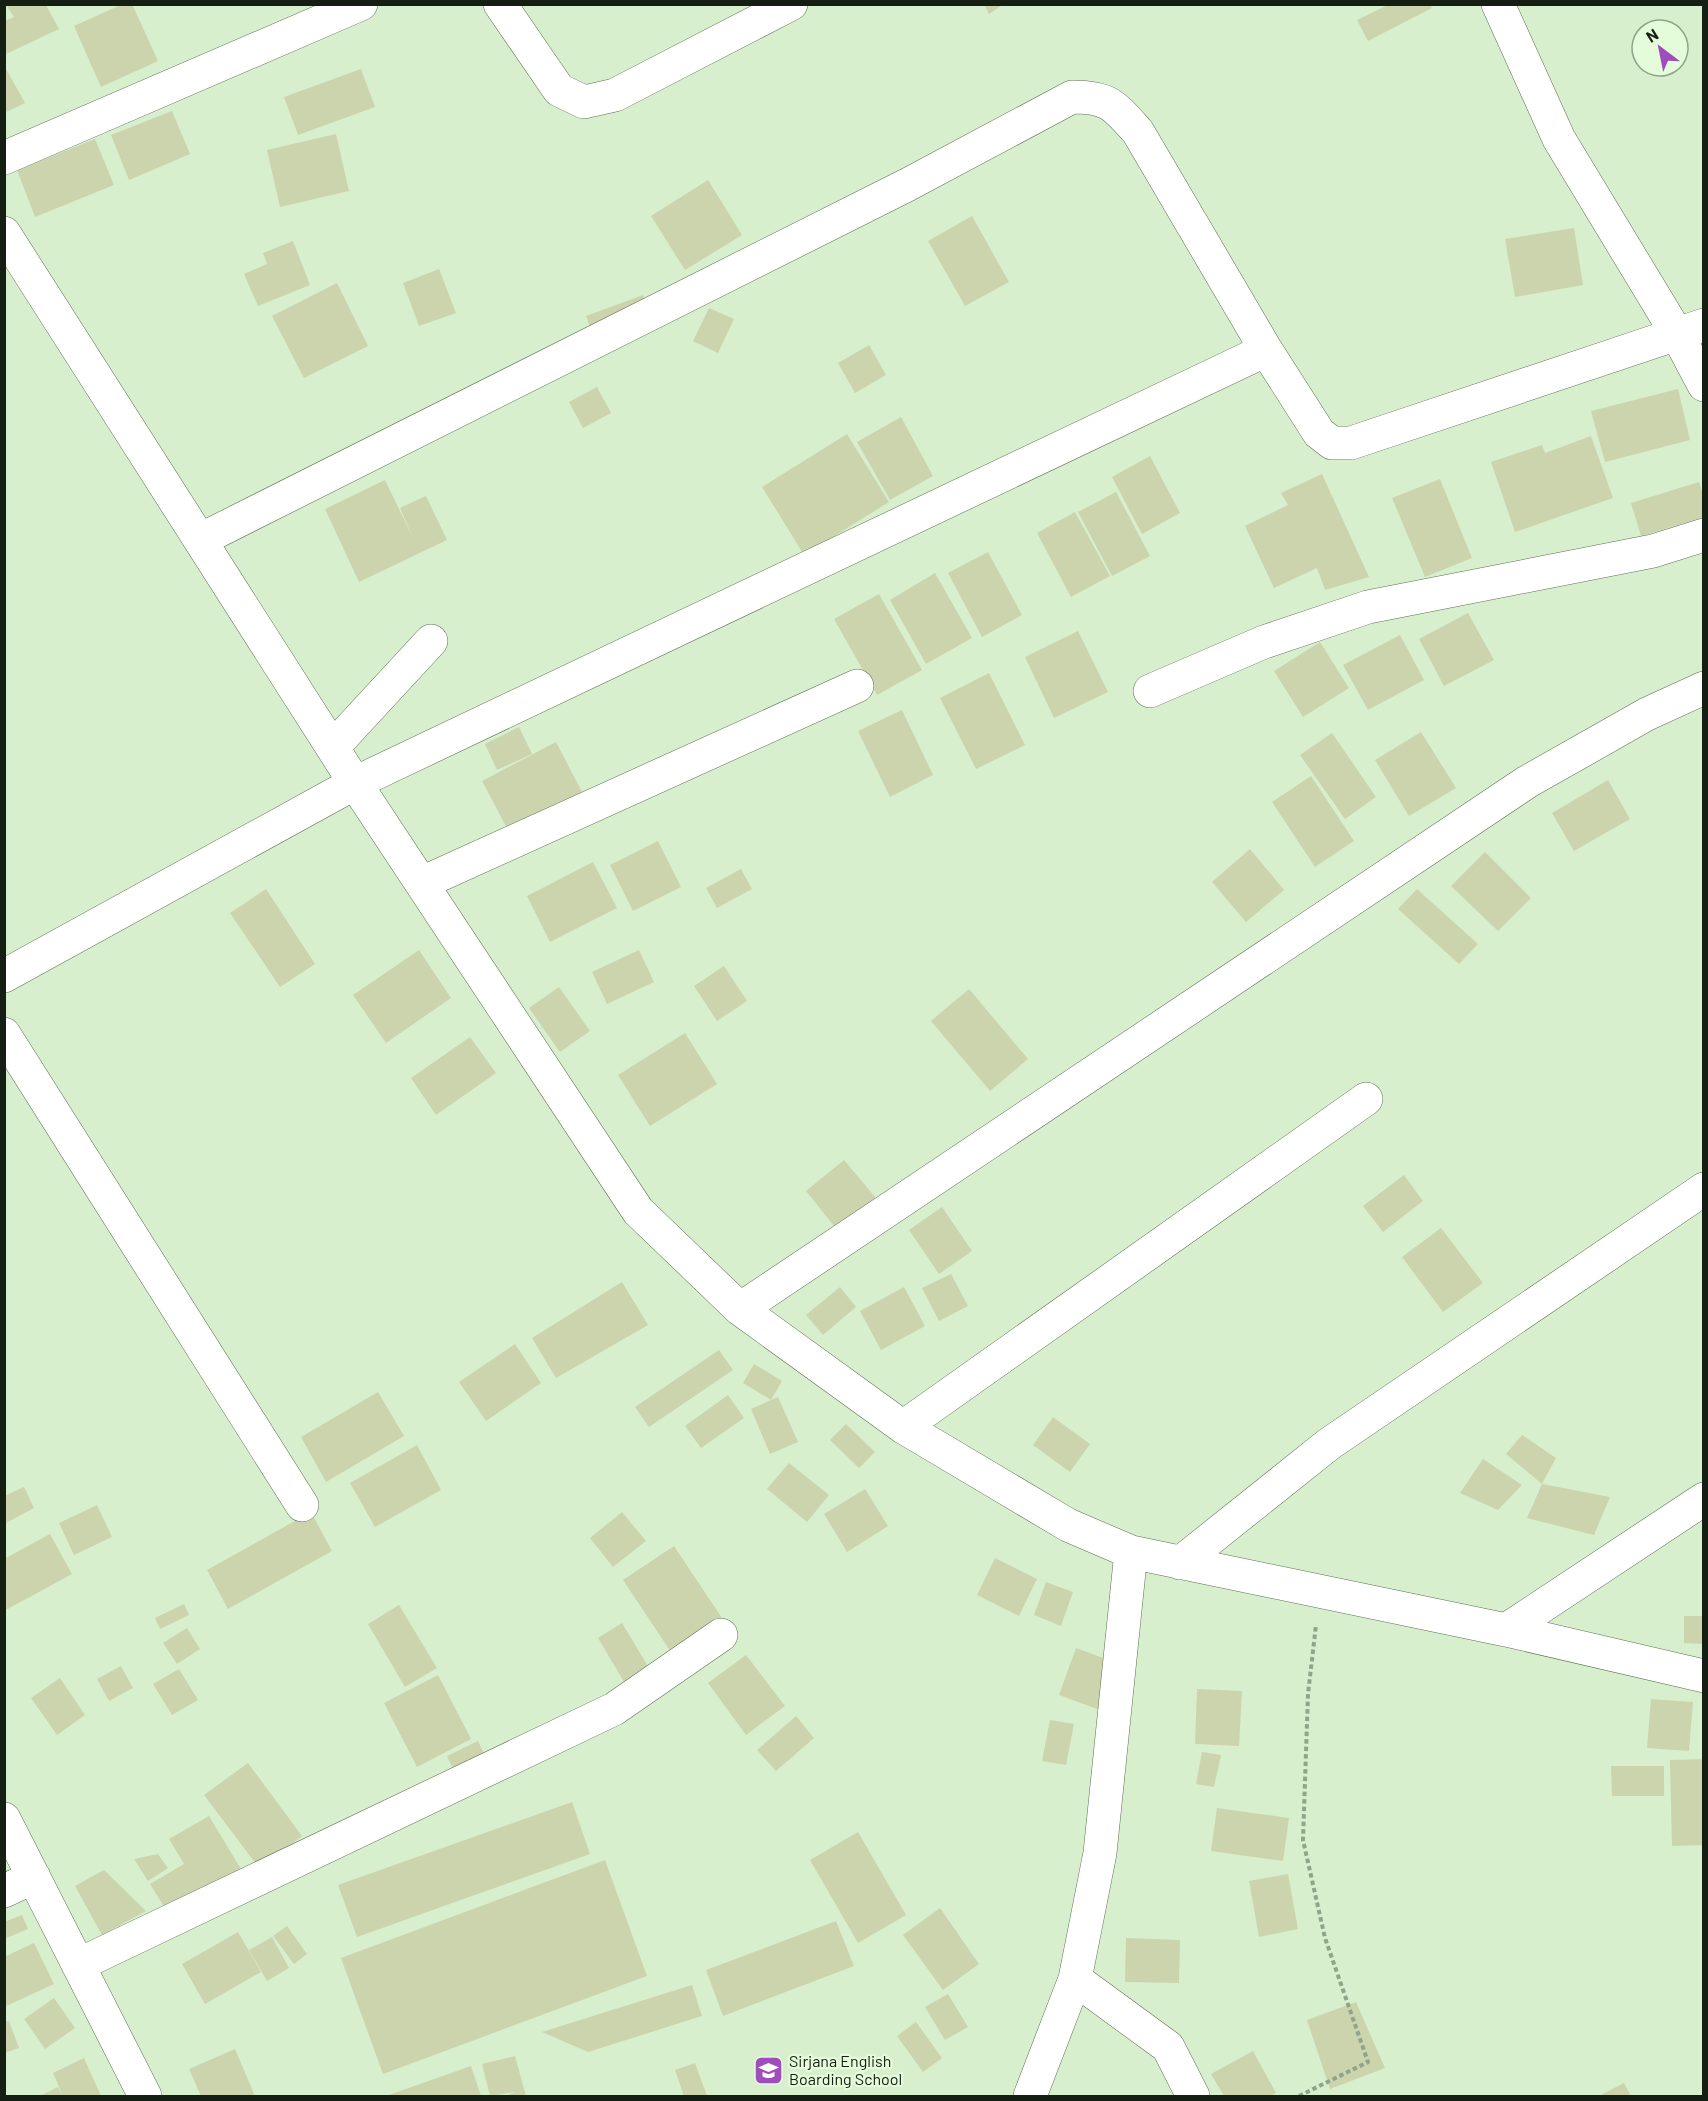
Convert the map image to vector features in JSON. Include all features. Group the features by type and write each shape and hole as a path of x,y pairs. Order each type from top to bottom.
{"street":[{"path":"4,158 361,4"},
{"path":"500,4 559,90 584,102 615,95 791,4"},
{"path":"1498,4 1559,139 1690,330 1704,385"},
{"path":"200,540 907,185 1072,97 1100,97 1121,113 1138,132 1266,350 1319,433 1332,443 1351,442 1690,330"},
{"path":"4,233 355,783 638,1211 740,1308 903,1427 1068,1525 1131,1552 1506,1630 1704,1676"},
{"path":"4,976 355,783 1266,350"},
{"path":"1150,691 1264,642 1368,608 1653,550 1704,535"},
{"path":"333,747 431,641"},
{"path":"422,883 857,686"},
{"path":"740,1308 1527,782 1647,714 1704,688"},
{"path":"4,1034 302,1505"},
{"path":"903,1427 1366,1099"},
{"path":"1180,1563 1329,1444 1704,1189"},
{"path":"1506,1630 1704,1499"},
{"path":"1030,2097 1075,1978 1100,1853 1131,1552"},
{"path":"78,1965 604,1714 721,1635"},
{"path":"4,1819 78,1965 140,2095"},
{"path":"4,1891 34,1877"},
{"path":"1075,1978 1168,2048 1193,2097"}],"path":[{"path":"1299,2097 1368,2062 1325,1938 1303,1840 1308,1694 1320,1592"}],"building":[{"path":"123,4 132,4 158,61 101,87 74,26"},
{"path":"984,4 1004,4 989,14"},
{"path":"6,5 46,5 59,29 4,55 4,21 14,17"},
{"path":"1388,5 1430,5 1432,8 1368,41 1357,20"},
{"path":"4,65 25,103 4,113"},
{"path":"361,69 375,107 298,135 284,97"},
{"path":"172,111 190,154 129,180 111,135"},
{"path":"336,134 349,191 280,207 267,150"},
{"path":"95,139 114,185 35,217 17,170"},
{"path":"708,180 742,235 685,270 651,216"},
{"path":"972,216 1009,282 965,306 928,241"},
{"path":"1574,228 1583,285 1515,297 1505,239"},
{"path":"293,241 310,285 258,306 244,274 267,264 263,253"},
{"path":"439,269 456,313 419,326 403,283"},
{"path":"337,283 368,346 304,378 272,316"},
{"path":"643,295 649,311 592,332 586,316"},
{"path":"709,308 734,319 718,353 693,341"},
{"path":"869,345 886,375 855,393 838,363"},
{"path":"597,387 611,413 583,428 569,402"},
{"path":"1678,389 1690,440 1605,462 1591,411"},
{"path":"901,417 933,476 890,500 857,442"},
{"path":"847,434 889,502 804,555 762,487"},
{"path":"1591,436 1613,498 1515,532 1491,462 1542,445 1545,453"},
{"path":"1150,456 1180,513 1142,534 1112,477"},
{"path":"1322,474 1369,577 1325,590 1317,568 1274,588 1245,526 1288,505 1281,493"},
{"path":"1440,479 1472,558 1425,577 1392,498"},
{"path":"385,480 413,538 400,508 426,496 447,540 359,582 325,509"},
{"path":"1699,482 1704,498 1704,517 1641,536 1631,503"},
{"path":"1116,492 1150,556 1112,576 1078,512"},
{"path":"1075,512 1110,576 1071,597 1037,533"},
{"path":"988,552 1022,615 982,637 948,573"},
{"path":"935,573 972,638 926,664 890,600"},
{"path":"879,594 922,670 877,695 834,619"},
{"path":"1468,613 1494,660 1444,686 1419,639"},
{"path":"1078,631 1108,692 1054,718 1025,657"},
{"path":"1400,635 1424,680 1368,710 1343,665"},
{"path":"1320,642 1349,688 1303,717 1274,671"},
{"path":"989,673 1025,745 976,769 940,698"},
{"path":"902,710 933,775 890,797 858,731"},
{"path":"519,727 532,754 497,770 485,744"},
{"path":"1421,732 1456,788 1409,816 1375,760"},
{"path":"1332,733 1376,797 1345,819 1300,755"},
{"path":"556,742 582,792 509,832 482,781"},
{"path":"1311,776 1354,841 1315,867 1272,802"},
{"path":"1608,780 1630,819 1574,851 1552,813"},
{"path":"658,841 681,887 633,911 610,865"},
{"path":"1250,849 1284,890 1246,922 1212,882"},
{"path":"1485,852 1531,898 1498,931 1451,886"},
{"path":"593,862 617,908 550,942 527,896"},
{"path":"741,869 752,889 717,908 706,888"},
{"path":"266,889 315,964 280,987 230,913"},
{"path":"1417,889 1478,944 1459,964 1398,909"},
{"path":"419,950 451,998 386,1043 353,995"},
{"path":"639,950 654,982 607,1004 592,972"},
{"path":"724,966 747,1001 717,1021 694,986"},
{"path":"559,987 590,1031 560,1052 529,1008"},
{"path":"969,989 1028,1059 990,1091 931,1021"},
{"path":"685,1033 717,1084 650,1126 618,1075"},
{"path":"470,1037 496,1073 436,1115 411,1078"},
{"path":"844,1160 881,1204 842,1236 806,1191"},
{"path":"1404,1175 1423,1201 1383,1232 1363,1206"},
{"path":"942,1207 972,1251 939,1274 909,1230"},
{"path":"1441,1228 1483,1283 1443,1312 1402,1257"},
{"path":"951,1274 968,1306 939,1321 922,1288"},
{"path":"622,1282 648,1325 556,1378 532,1338"},
{"path":"840,1287 856,1307 823,1335 806,1315"},
{"path":"904,1287 925,1326 881,1350 860,1311"},
{"path":"515,1344 541,1383 486,1421 459,1382"},
{"path":"719,1350 733,1370 649,1427 635,1407"},
{"path":"754,1364 782,1381 771,1400 743,1383"},
{"path":"378,1392 404,1436 326,1482 301,1437"},
{"path":"728,1395 744,1418 701,1448 685,1426"},
{"path":"778,1397 798,1442 770,1454 751,1409"},
{"path":"1053,1417 1090,1444 1070,1472 1033,1445"},
{"path":"846,1424 875,1452 859,1468 830,1440"},
{"path":"1522,1435 1556,1458 1542,1484 1506,1454"},
{"path":"417,1445 441,1490 375,1527 350,1483"},
{"path":"1483,1459 1522,1485 1498,1510 1460,1493"},
{"path":"789,1463 829,1495 807,1522 767,1489"},
{"path":"1542,1484 1610,1497 1594,1535 1527,1518"},
{"path":"24,1487 34,1508 6,1523 4,1496"},
{"path":"865,1489 888,1526 847,1552 824,1514"},
{"path":"97,1505 112,1537 74,1555 59,1523"},
{"path":"311,1512 332,1551 228,1609 207,1570"},
{"path":"622,1512 646,1541 613,1567 590,1538"},
{"path":"50,1534 72,1574 4,1611 4,1559"},
{"path":"674,1546 722,1618 671,1652 623,1580"},
{"path":"995,1558 1037,1579 1019,1616 977,1595"},
{"path":"1046,1582 1073,1592 1061,1626 1034,1615"},
{"path":"184,1604 189,1615 160,1629 155,1618"},
{"path":"399,1605 437,1668 405,1687 368,1624"},
{"path":"1684,1616 1704,1616 1704,1644 1684,1643"},
{"path":"622,1623 652,1673 627,1687 598,1638"},
{"path":"187,1628 200,1649 177,1664 163,1643"},
{"path":"1076,1648 1117,1663 1100,1710 1059,1695"},
{"path":"746,1655 785,1706 746,1735 708,1683"},
{"path":"121,1666 133,1688 109,1701 97,1679"},
{"path":"179,1669 198,1700 172,1715 153,1684"},
{"path":"438,1675 471,1739 417,1767 384,1703"},
{"path":"60,1678 85,1715 57,1735 31,1698"},
{"path":"1197,1689 1242,1691 1239,1746 1195,1744"},
{"path":"1651,1699 1693,1702 1689,1751 1647,1748"},
{"path":"796,1716 814,1738 776,1771 757,1750"},
{"path":"1050,1720 1074,1724 1066,1765 1042,1761"},
{"path":"478,1741 489,1764 458,1779 447,1756"},
{"path":"1202,1752 1221,1755 1214,1787 1196,1784"},
{"path":"1704,1759 1704,1845 1672,1846 1670,1760"},
{"path":"248,1763 302,1836 259,1868 204,1795"},
{"path":"1611,1766 1664,1766 1664,1796 1612,1796"},
{"path":"572,1802 590,1854 357,1937 338,1885"},
{"path":"1217,1808 1289,1818 1283,1861 1211,1851"},
{"path":"209,1816 244,1874 171,1918 150,1884 184,1864 169,1839"},
{"path":"858,1832 906,1915 858,1943 810,1860"},
{"path":"158,1854 168,1868 148,1881 134,1859"},
{"path":"605,1860 647,1976 383,2074 341,1958"},
{"path":"104,1870 146,1911 102,1935 75,1886"},
{"path":"1288,1874 1298,1929 1259,1937 1249,1881"},
{"path":"940,1908 979,1964 943,1990 903,1935"},
{"path":"22,1915 28,1929 4,1939 4,1922"},
{"path":"836,1921 854,1966 723,2016 706,1970"},
{"path":"287,1926 307,1954 294,1964 273,1936"},
{"path":"238,1932 261,1972 205,2004 182,1964"},
{"path":"272,1937 289,1968 267,1981 249,1950"},
{"path":"1126,1938 1180,1940 1179,1983 1125,1982"},
{"path":"34,1943 54,1984 4,2007 4,1957"},
{"path":"692,1985 702,2016 588,2052 542,2032"},
{"path":"948,1994 968,2027 945,2040 925,2007"},
{"path":"54,1998 75,2028 45,2049 24,2019"},
{"path":"1356,2002 1385,2068 1330,2089 1307,2020"},
{"path":"9,2021 19,2048 4,2053 4,2022"},
{"path":"916,2022 942,2058 923,2072 897,2036"},
{"path":"235,2049 255,2096 201,2096 189,2069"},
{"path":"1253,2051 1276,2093 1270,2096 1224,2096 1211,2074"},
{"path":"515,2056 526,2096 505,2096 515,2092 490,2096 482,2064"},
{"path":"84,2058 101,2096 63,2096 53,2073"},
{"path":"695,2063 707,2096 684,2096 675,2070"},
{"path":"471,2066 481,2096 386,2096"},
{"path":"1624,2083 1631,2096 1599,2096"},
{"path":"58,2087 63,2096 40,2096"}],"place":[{"name":"Sirjana English Boarding School","path":"768,2070"}]}
